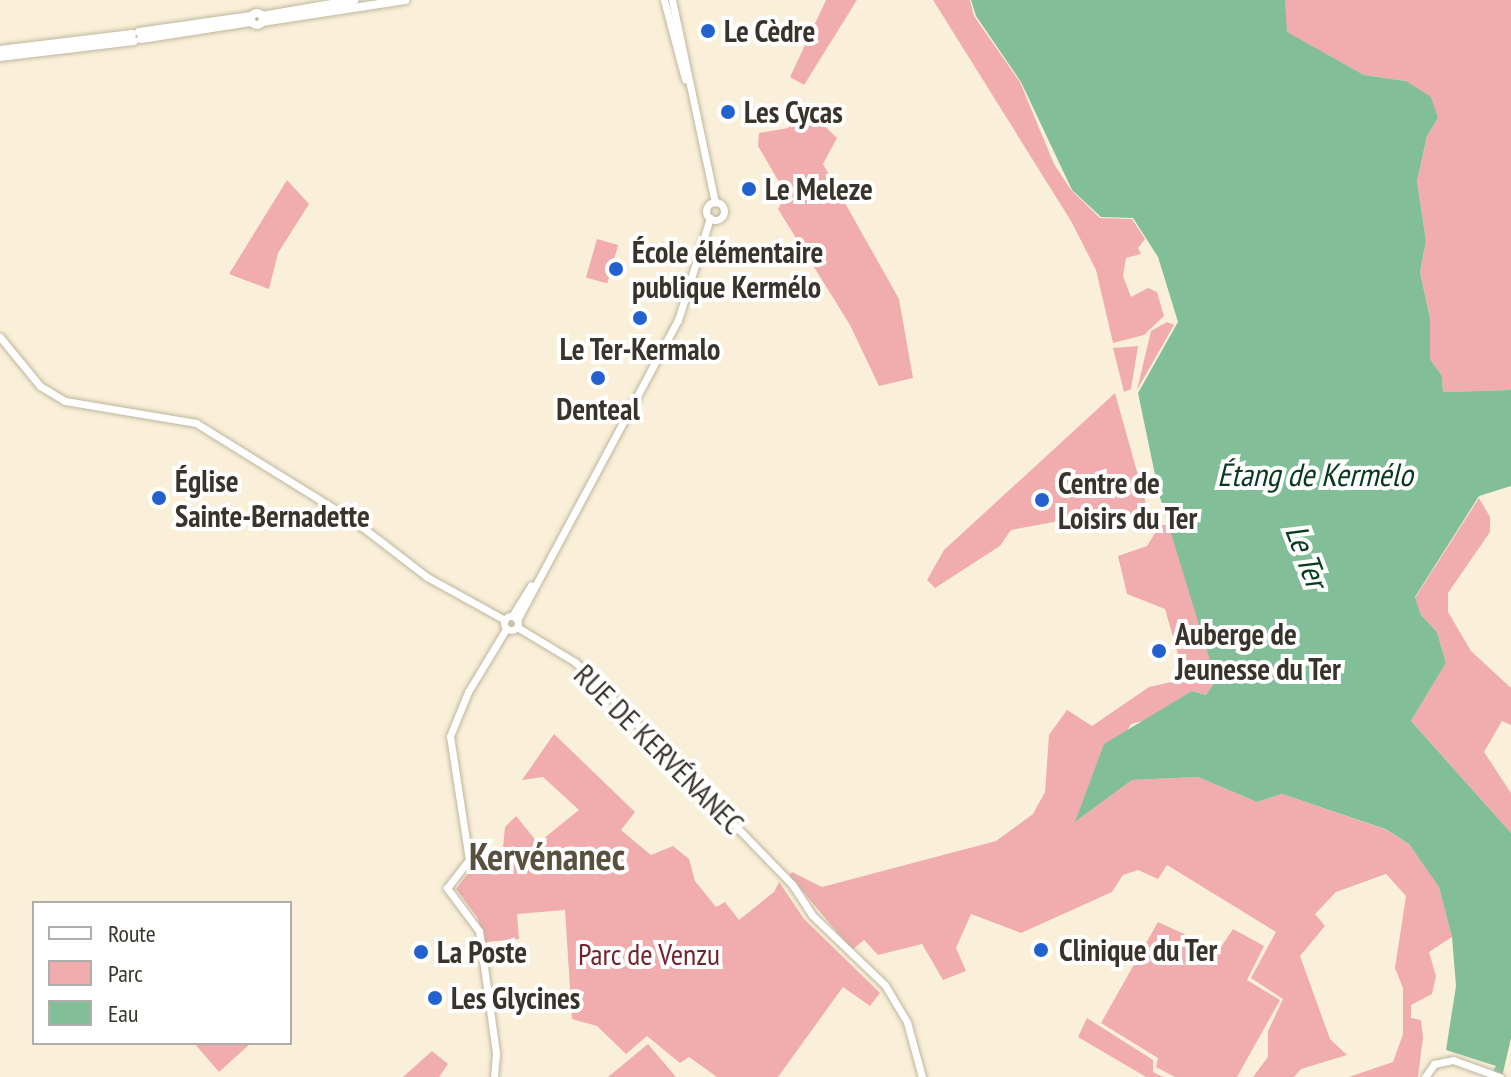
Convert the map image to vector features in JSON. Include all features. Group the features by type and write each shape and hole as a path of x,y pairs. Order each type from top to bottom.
{"main road":[{"path":"262,19 355,0"},
{"path":"0,57 251,19 405,0"},
{"path":"0,50 136,36"}],"street":[{"path":"664,0 715,202 723,213 710,218"},
{"path":"672,0 686,81"},
{"path":"494,1077 496,1053 479,931 447,888 469,860 450,736 468,692 533,584 671,335 710,218 706,208 715,202"},
{"name":"RUE DE KERVÉNANEC","path":"0,337 40,386 65,401 189,420 357,523 427,577 511,622 575,662 792,884 812,915 893,994 911,1034 922,1077"},
{"path":"1425,1077 1442,1061 1491,1071 1500,1077"}],"green space":[{"path":"826,0 857,0 804,85 790,77"},
{"path":"933,0 970,0 974,16 1020,82 1054,164 1071,190 1100,218 1132,219 1145,239 1138,248 1141,254 1126,258 1123,276 1131,297 1148,288 1157,292 1164,316 1144,335 1113,343 1096,270 1071,221"},
{"path":"1285,0 1511,0 1511,390 1443,392 1442,376 1430,359 1430,318 1420,272 1426,241 1417,181 1427,136 1438,118 1406,81 1364,75 1286,32"},
{"path":"801,103 837,138 823,164 899,299 913,378 879,386 850,325 778,209 786,194 758,146 759,133 788,128"},
{"path":"287,180 309,204 278,253 269,289 229,274"},
{"path":"597,239 618,245 607,284 586,277"},
{"path":"1167,322 1174,325 1137,390 1151,331"},
{"path":"1138,346 1131,389 1124,392 1113,348"},
{"path":"1115,393 1148,511 1118,516 1116,521 1086,516 1011,530 1000,546 935,588 927,580 944,550"},
{"path":"1479,498 1490,517 1490,532 1448,593 1448,612 1471,651 1511,688 1511,725 1502,721 1484,752 1511,793 1511,833 1411,721 1446,663 1437,632 1421,615 1415,598"},
{"path":"1160,525 1172,525 1216,680 1206,695 1192,691 1150,719 1131,724 1075,822 1132,780 1198,777 1257,802 1282,794 1384,829 1409,844 1439,886 1452,937 1429,952 1436,976 1432,994 1411,1005 1411,1018 1421,1020 1423,1038 1418,1077 1349,1077 1393,1062 1403,1034 1403,988 1395,968 1406,896 1386,874 1336,892 1315,914 1325,926 1300,956 1330,1039 1347,1055 1301,1069 1294,1077 1253,1077 1268,1057 1268,1031 1283,999 1251,978 1276,932 1167,865 1158,879 1138,870 1123,875 1112,892 1021,933 971,914 956,948 966,971 943,980 922,944 878,955 864,940 852,950 789,875 792,872 822,887 996,841 1033,814 1045,792 1049,735 1067,710 1092,726 1149,687 1185,679 1165,609 1127,594 1118,556 1147,546"},
{"name":"Parc de Venzu","path":"554,734 635,812 621,830 651,855 673,846 689,859 695,881 716,907 725,902 739,920 774,892 779,882 804,919 880,993 870,1006 843,987 778,1077 717,1077 689,1057 680,1063 647,1036 626,1054 597,1026 572,1019 565,910 517,914 519,939 486,942 477,917 456,889 472,868 473,853 503,847 505,827 516,816 538,843 579,810 543,777 522,780"},
{"path":"1158,922 1219,950 1233,929 1264,946 1247,980 1280,1000 1237,1077 1175,1077 1156,1067 1158,1058 1101,1023"},
{"path":"1087,1018 1153,1060 1153,1072 1163,1077 1146,1077 1078,1037"},
{"path":"648,1044 676,1077 608,1077"},
{"path":"196,1045 249,1045 219,1072"},
{"path":"432,1051 448,1064 439,1077 403,1077"}],"water":[{"name":"Étang de Kermélo","path":"971,0 1285,0 1287,32 1364,75 1406,81 1431,97 1438,118 1427,136 1417,181 1426,241 1420,272 1430,318 1430,359 1442,376 1443,392 1511,390 1511,486 1479,496 1415,597 1421,615 1437,632 1446,663 1411,721 1511,833 1511,1038 1502,1077 1489,1077 1496,1066 1446,1050 1456,986 1452,937 1439,887 1409,844 1385,829 1282,794 1257,802 1198,777 1132,780 1075,822 1104,744 1192,691 1206,695 1216,680 1159,494 1138,393 1178,322 1158,257 1133,218 1101,217 1072,190 1021,82 976,16"}],"place":[{"name":"Le Cèdre","path":"708,31"},
{"name":"Les Cycas","path":"728,112"},
{"name":"Le Meleze","path":"749,189"},
{"name":"École élémentaire publique Kermélo","path":"616,269"},
{"name":"Le Ter-Kermalo","path":"640,318"},
{"name":"Denteal","path":"598,378"},
{"name":"Église Sainte-Bernadette","path":"159,498"},
{"name":"Centre de Loisirs du Ter","path":"1042,500"},
{"name":"Auberge de Jeunesse du Ter","path":"1159,651"},
{"name":"Clinique du Ter","path":"1041,950"},
{"name":"La Poste","path":"421,952"},
{"name":"Les Glycines","path":"435,998"}],"district":[{"name":"Kervénanec","path":"547,856"}],"water label":[{"name":"Le Ter","path":"1307,556"}]}
